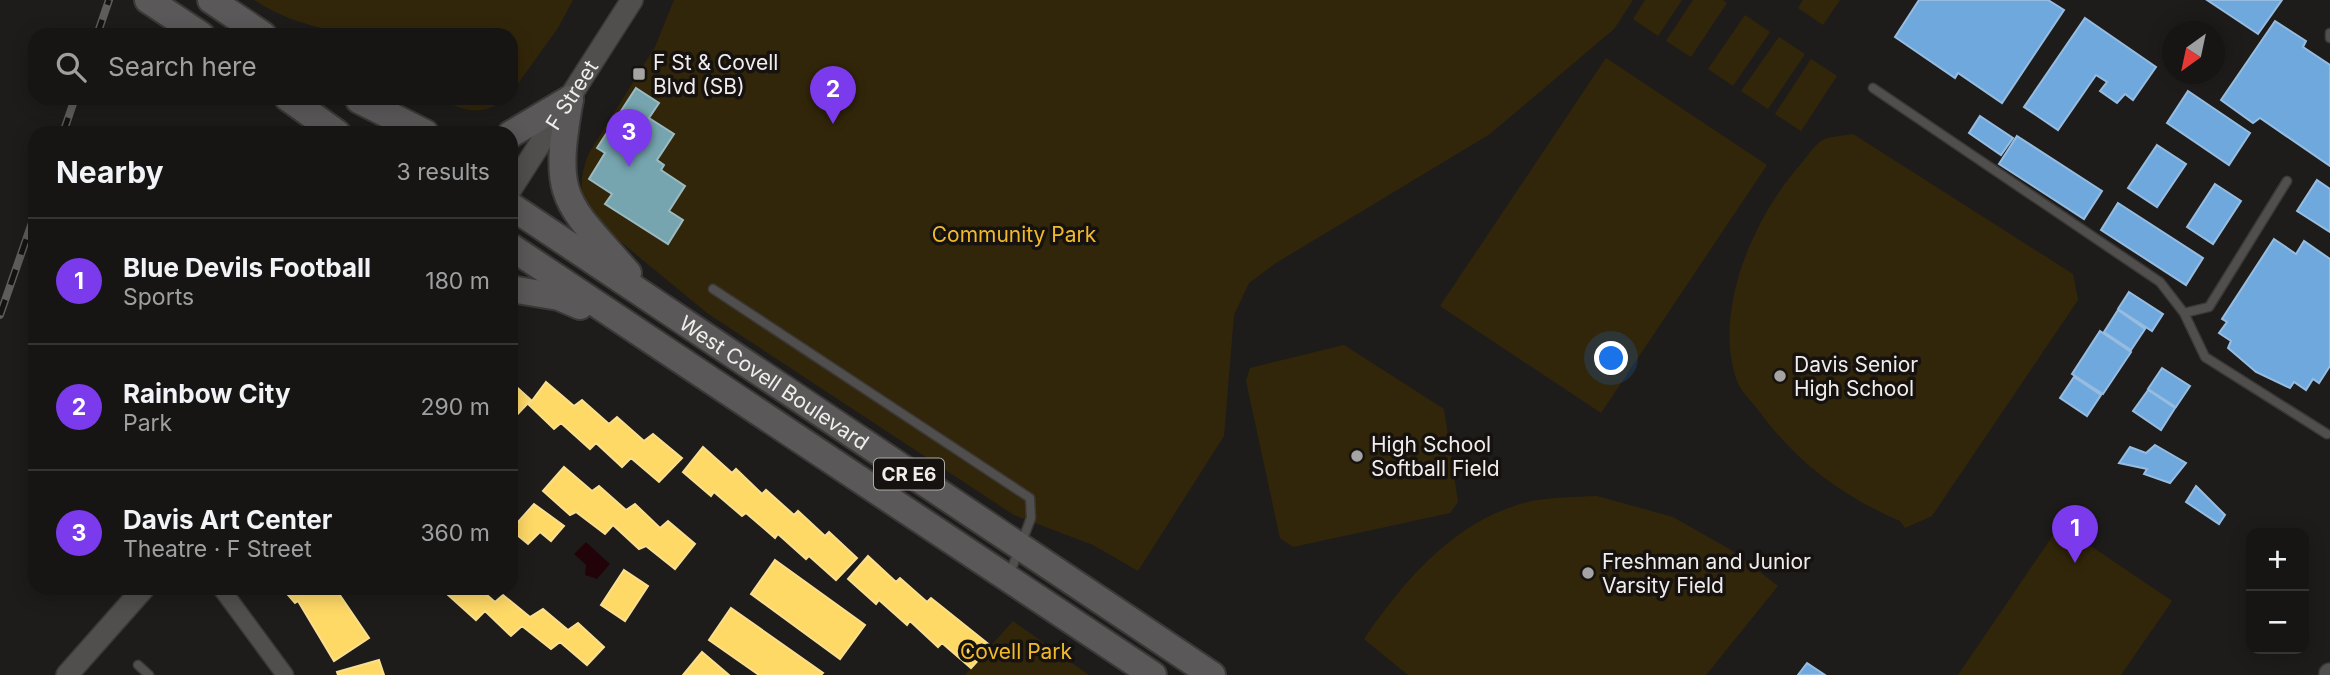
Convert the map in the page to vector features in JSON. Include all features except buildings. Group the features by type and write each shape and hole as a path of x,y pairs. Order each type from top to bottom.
{"main road":[{"path":"148,0 190,28"},
{"path":"211,0 253,28"},
{"path":"518,130 570,99"},
{"path":"570,99 562,165 566,196 589,232 654,303"},
{"path":"298,105 327,126"},
{"path":"366,105 396,126"},
{"path":"370,105 411,126"},
{"name":"West Covell Boulevard","path":"518,211 1021,550 1212,675"},
{"name":"West Covell Boulevard","path":"518,252 1153,675"},
{"path":"518,290 559,297 629,327"}],"street":[{"name":"F Street","path":"518,178 632,0"},
{"path":"67,675 138,595"},
{"path":"226,595 285,675"}],"lane":[{"path":"1873,88 2160,282 2184,313 2205,357 2327,434"},
{"path":"2184,313 2209,307 2287,181"},
{"path":"713,289 1030,498 1031,518 1021,550 1008,577"},
{"path":"138,665 149,675"}],"green space":[{"path":"254,0 573,0 558,28 518,83 518,28 323,28 283,16"},
{"name":"Community Park","path":"674,0 1633,0 1614,29 1490,134 1276,263 1249,283 1234,315 1224,436 1138,571 1093,545 1014,515 707,313 592,218 582,186 583,170 589,153 655,47"},
{"path":"1645,0 1682,0 1658,36 1633,19"},
{"path":"1693,0 1723,0 1727,3 1691,57 1666,41"},
{"path":"1803,0 1840,0 1823,25 1798,8"},
{"path":"1745,15 1770,32 1733,86 1708,69"},
{"path":"1779,37 1805,54 1768,109 1741,91"},
{"path":"1606,58 1767,165 1601,413 1440,306"},
{"path":"1811,59 1837,76 1801,131 1775,114"},
{"path":"454,105 496,105 483,110"},
{"path":"1853,134 2073,274 2078,300 1932,516 1905,528 1900,521 1840,489 1788,446 1741,389 1731,354 1730,325 1734,296 1742,266 1767,211 1783,186 1818,143 1828,138"},
{"name":"High School Softball Field","path":"1344,345 1444,409 1458,502 1450,513 1293,547 1280,538 1246,381 1250,368"},
{"name":"Freshman and Junior Varsity Field","path":"1597,496 1673,517 1731,550 1778,586 1706,675 1408,675 1364,639 1415,574 1457,536 1480,521 1505,509 1532,501"},
{"path":"2060,525 2172,601 2121,675 1958,675"},
{"name":"Covell Park","path":"1013,621 1089,675 965,675"}],"shaded area":[{"path":"586,542 610,564 597,579 585,575 586,565 574,554"}],"railway":[{"path":"99,28 109,0"},
{"path":"65,126 73,105"},
{"path":"0,315 28,234"}],"place":[{"name":"F St & Covell Blvd (SB)","path":"639,74"},
{"name":"Rainbow City","path":"833,124"},
{"name":"Davis Art Center","path":"629,167"},
{"name":"Davis Senior High School","path":"1780,376"},
{"name":"High School Softball Field","path":"1357,456"},
{"name":"Blue Devils Football","path":"2075,563"},
{"name":"Freshman and Junior Varsity Field","path":"1588,573"}]}
